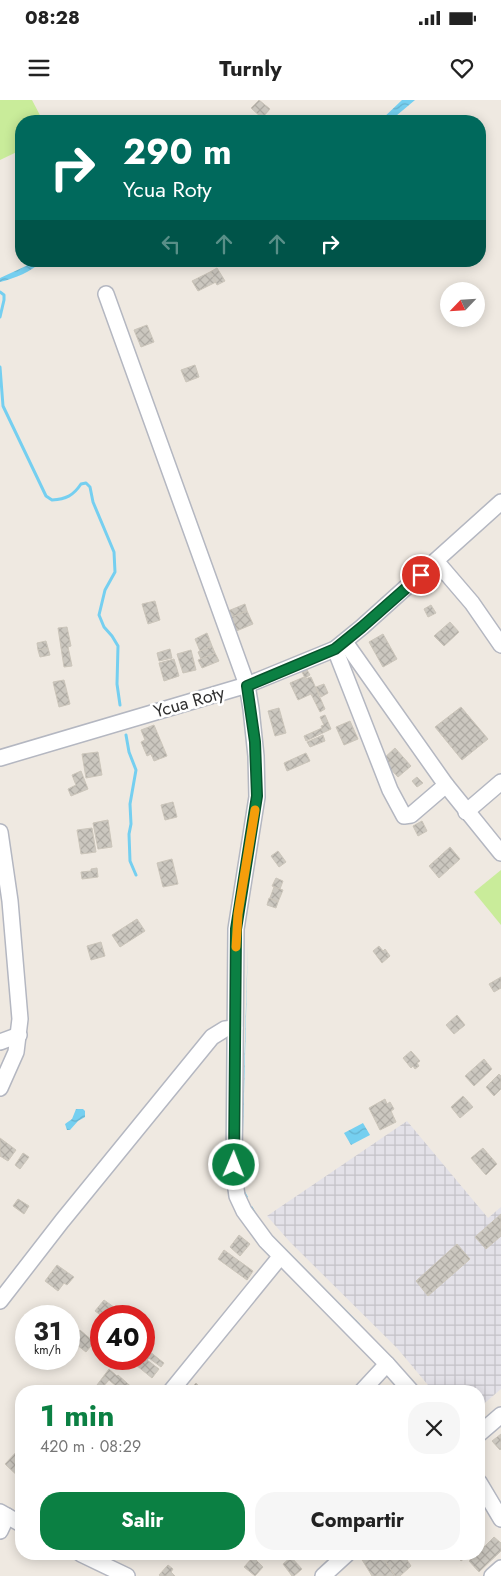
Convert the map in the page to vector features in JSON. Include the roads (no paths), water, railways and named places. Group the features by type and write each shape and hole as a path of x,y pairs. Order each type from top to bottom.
{"street":[{"path":"106,294 247,686 255,738 257,796 236,929 234,1185 237,1196 244,1211 280,1257 406,1385"},
{"name":"Ycua Roty","path":"0,758 247,686 340,645 501,502"},
{"path":"436,561 472,603 501,645"},
{"path":"340,645 390,790 400,812 404,816 411,815 446,785"},
{"path":"340,645 466,812 501,853"},
{"path":"466,812 501,782"},
{"path":"0,832 10,901 20,1019 16,1052 0,1088"},
{"path":"0,1301 62,1221 212,1037 225,1029 235,1028"},
{"path":"0,1042 19,1035"},
{"path":"176,1385 280,1257"},
{"path":"368,1385 387,1364"},
{"path":"485,1429 501,1415"},
{"path":"485,1492 501,1519"},
{"path":"0,1531 3,1514 15,1521"},
{"path":"94,1560 127,1576"},
{"path":"323,1576 340,1560"},
{"path":"492,1576 501,1568"}],"water":[{"path":"402,100 415,100 397,115 386,115"},
{"path":"24,267 34,267 12,279 0,282 0,278"},
{"path":"248,940 242,1171 242,1186 248,1197 246,1198 241,1186 241,1171"},
{"path":"76,1109 83,1109 85,1117 78,1121 70,1130 67,1130 65,1124 72,1119"},
{"path":"363,1123 370,1135 351,1145 344,1133"},
{"path":"252,1206 264,1227 359,1325 264,1228"}],"waterway":[{"path":"0,292 4,295 0,317"},
{"path":"0,367 3,406 46,496 52,500 65,498 72,494 81,484 86,483 90,487 93,502 114,552 115,572 105,590 99,615 104,627 118,646 117,684 120,705"},
{"path":"126,735 129,752 136,770 130,804 131,824 129,834 130,861 136,875"}]}
